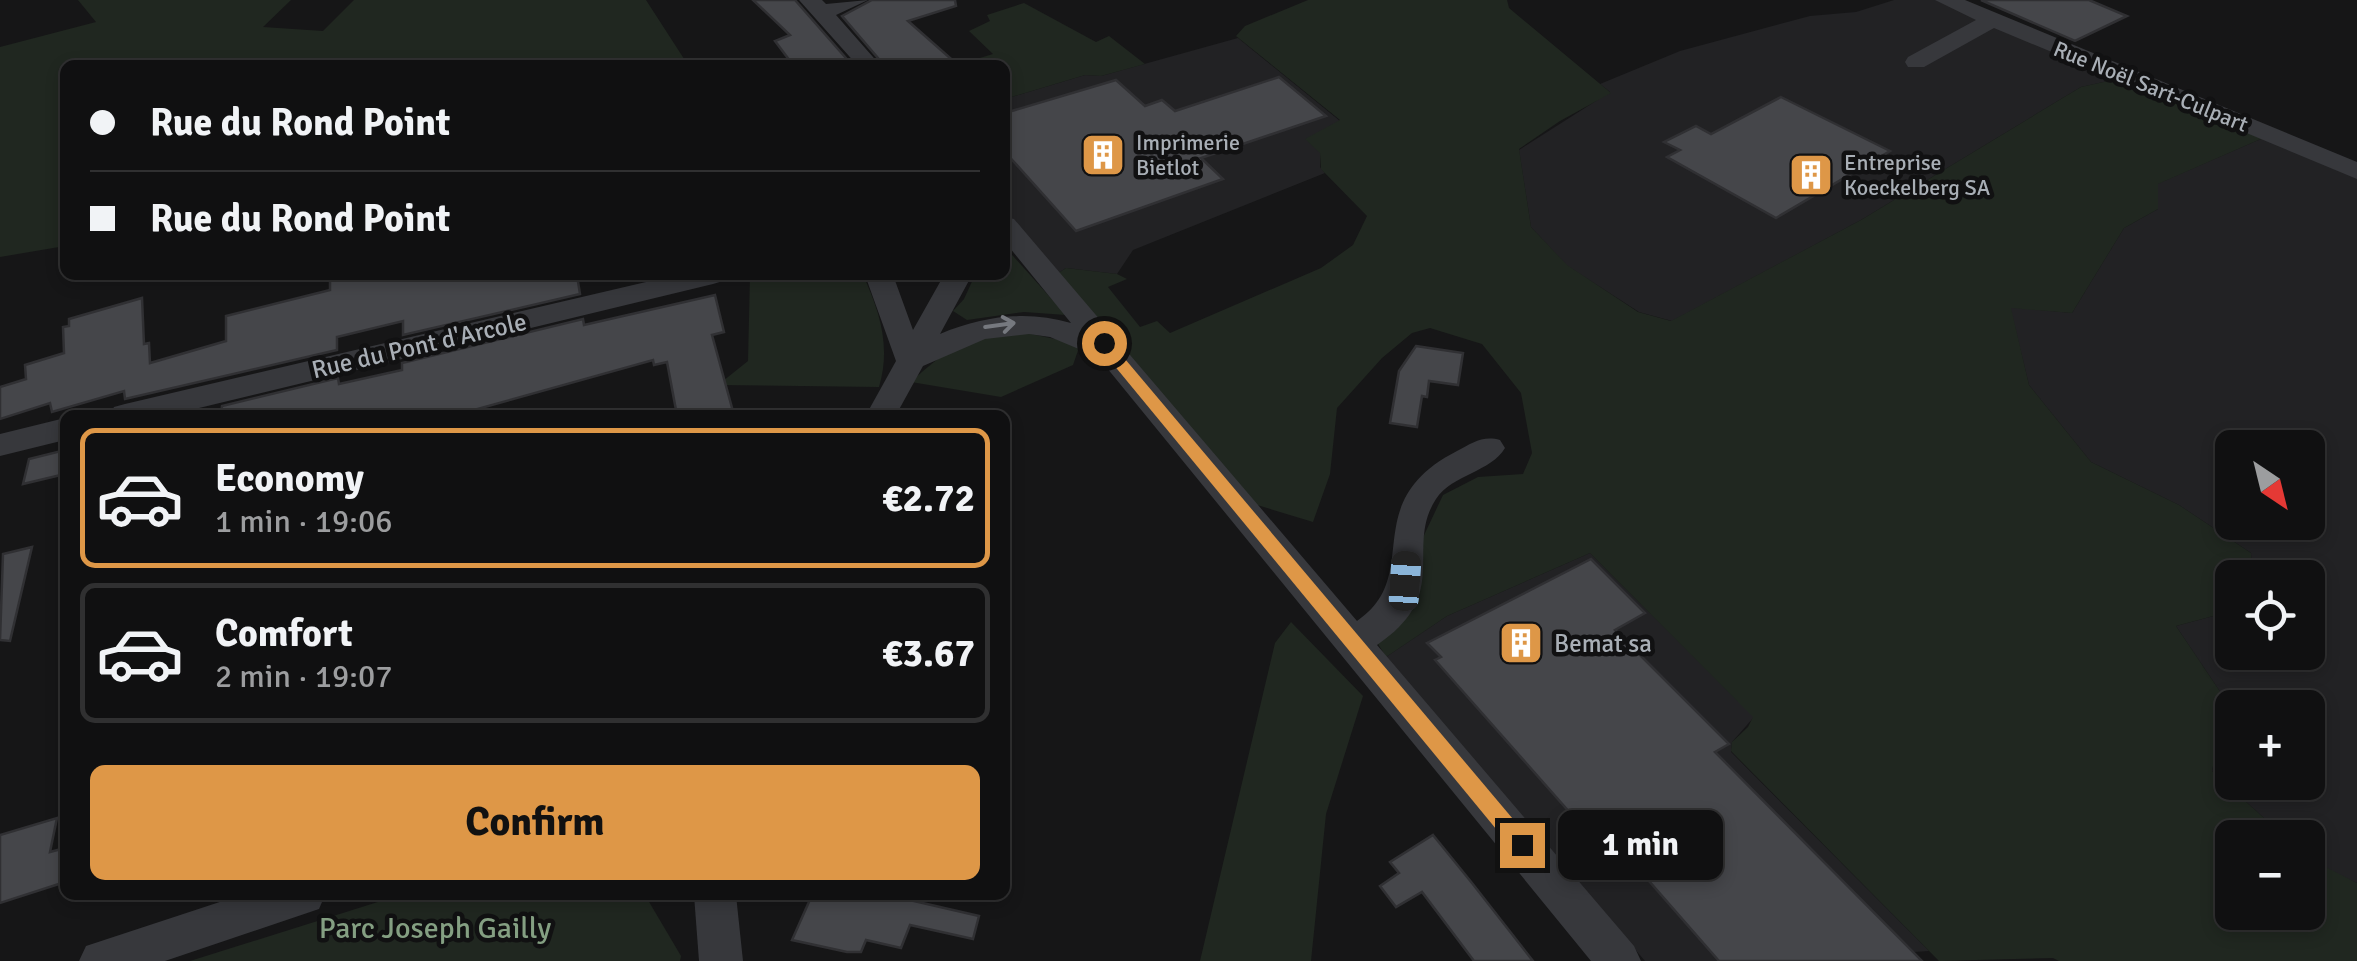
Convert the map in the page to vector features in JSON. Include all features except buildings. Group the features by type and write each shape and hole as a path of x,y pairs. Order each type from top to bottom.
{"street":[{"path":"817,6 857,0"},
{"name":"Rue Noël Sart-Culpart","path":"1946,0 2357,171"},
{"path":"817,6 865,60"},
{"path":"1916,62 1992,20"},
{"path":"1010,231 1619,961"},
{"name":"Rue du Pont d'Arcole","path":"146,410 692,280"},
{"path":"881,280 910,360"},
{"path":"884,410 955,280"},
{"path":"910,360 967,332 1023,322 1055,326 1083,336 1113,354"},
{"path":"0,445 60,430"},
{"path":"1353,642 1386,619 1399,603 1409,527 1425,491 1453,468 1489,448"},
{"path":"101,961 289,900"}],"shaded area":[{"path":"1894,0 1937,0 2117,79 2081,87 1861,220 1672,321 1639,312 1566,265 1531,227 1519,150 1610,92 1600,84 1680,51 1810,16 1856,12"},
{"path":"1238,38 1340,121 1320,153 1320,167 1325,173 1133,250 1117,274 1066,268 1057,274 1010,219 1010,98 1085,75 1101,76"},
{"path":"2263,138 2357,177 2357,883 2325,869 2325,820 2266,820 2244,800 2325,800 2325,690 2219,690 2176,626 2215,616 2215,670 2325,670 2325,560 2251,560 2251,553 2232,540 2325,540 2325,430 2215,430 2215,529 2179,505 2091,462 2029,385 2010,307 2072,313 2124,228 2158,209 2157,184"},
{"path":"1590,553 1754,717 1732,742 1731,752 1929,951 1914,952 1902,961 1645,961 1386,657 1447,616"}],"green space":[{"path":"78,0 291,0 263,27 323,31 354,0 646,0 685,60 60,60 60,247 0,257 0,47 96,22"},
{"path":"1308,0 1507,0 1509,8 1611,93 1519,149 1531,227 1567,265 1638,312 1671,321 1861,220 2081,87 2117,79 2263,138 2158,184 2158,209 2124,228 2072,313 2011,308 2029,385 2091,462 2179,505 2215,529 2215,540 2232,540 2251,553 2251,560 2215,560 2215,616 2176,626 2219,690 2215,690 2212,771 2215,800 2244,800 2266,820 2215,820 2215,930 2325,930 2325,867 2357,883 2357,961 1939,961 1731,751 1732,742 1753,717 1590,553 1447,616 1386,657 1375,639 1443,495 1478,477 1523,474 1532,453 1521,393 1482,344 1430,328 1412,333 1382,358 1337,408 1330,474 1313,522 1254,504 1057,274 1066,268 1117,274 1127,279 1108,287 1140,327 1157,321 1170,333 1321,268 1353,245 1367,216 1321,169 1320,153 1305,139 1340,120 1236,36 1245,26"},
{"path":"1024,3 1096,42 1109,36 1145,64 1101,76 1085,75 1010,98 1010,60 973,60 993,54 969,31 990,21 987,15"},
{"path":"1010,253 1066,315 1024,312 967,320 953,311 973,280 1010,280"},
{"path":"750,280 865,280 884,344 879,387 718,385 748,361"},
{"path":"1016,331 1065,341 1083,336 1073,365 1001,397 911,382 959,346"},
{"path":"1291,622 1363,696 1326,814 1311,961 1200,961 1275,643"},
{"name":"Parc Joseph Gailly","path":"384,900 648,900 681,956 680,961 190,961"}],"place":[{"name":"Imprimerie Bietlot","path":"1103,155"},
{"name":"Entreprise Koeckelberg SA","path":"1811,175"},
{"name":"Bemat sa","path":"1521,643"}],"route":[{"path":"1104,343 1522,845"}]}
